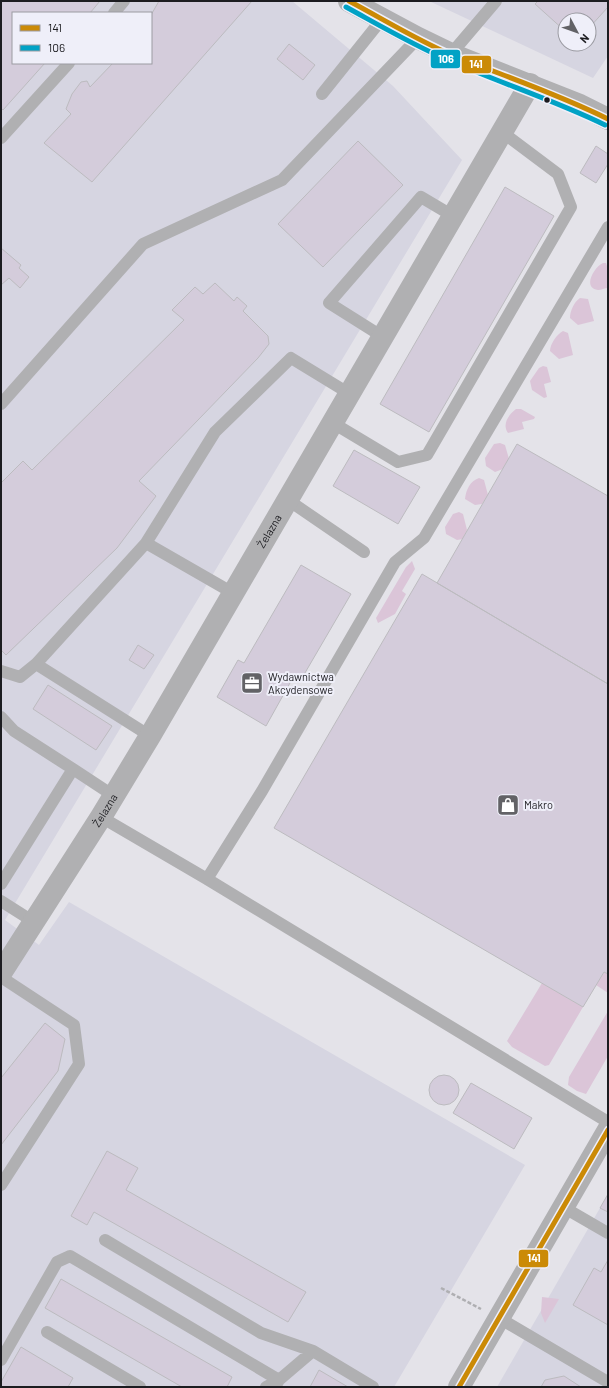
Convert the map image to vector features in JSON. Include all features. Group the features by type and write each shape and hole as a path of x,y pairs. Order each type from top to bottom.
{"street":[{"path":"349,1 451,54 530,84 580,105 608,119"},
{"name":"Żelazna","path":"1,973 102,817 333,424 530,84"},
{"path":"459,1387 608,1130"}],"lane":[{"path":"115,12 124,1"},
{"path":"451,54 496,1"},
{"path":"322,94 382,19"},
{"path":"1,404 143,244 282,180 418,38"},
{"path":"1,138 68,64"},
{"path":"333,424 398,462 427,455 571,207 558,174 502,132"},
{"path":"383,337 329,303 421,197 454,216"},
{"path":"207,879 262,791 395,562 424,538 608,227"},
{"path":"1,671 20,677 36,664 146,543 214,432 291,358 350,394"},
{"path":"288,500 364,552"},
{"path":"146,543 233,593"},
{"path":"36,664 150,736"},
{"path":"1,717 14,731 114,796"},
{"path":"1,884 73,769"},
{"path":"102,817 608,1122"},
{"path":"1,901 34,922"},
{"path":"1,977 74,1025 79,1064 1,1185"},
{"path":"563,1207 608,1233"},
{"path":"105,1240 261,1333 313,1351 373,1387"},
{"path":"1,1360 56,1262 70,1256 277,1383"},
{"path":"499,1318 608,1382"},
{"path":"47,1332 140,1387"},
{"path":"266,1387 277,1383 313,1351"}],"path":[{"path":"441,1288 499,1318"}],"shaded area":[{"path":"1,1 292,1 393,86 462,160 5,920 39,945 69,902 525,1165 394,1387 1,1387"},
{"path":"429,1 608,1 608,56 593,78"},
{"path":"603,263 606,263 608,269 608,288 598,290 591,286 590,282 593,273"},
{"path":"580,298 588,299 594,321 578,325 570,318 570,315 574,304"},
{"path":"563,331 568,333 573,355 559,359 550,351 550,348 558,334"},
{"path":"543,366 547,367 551,382 544,384 547,397 544,398 532,390 530,381 539,368"},
{"path":"516,409 521,409 535,417 534,419 522,422 524,429 508,433 506,430 507,420"},
{"path":"500,443 505,445 509,459 503,469 495,472 486,466 485,458 494,444"},
{"path":"479,478 484,480 488,495 482,504 475,505 465,499 466,492 473,481"},
{"path":"459,512 463,514 467,530 463,539 457,540 446,534 445,527 453,514"},
{"path":"412,561 415,569 402,591 406,594 395,614 378,623 376,618 406,567"},
{"path":"604,972 608,974 608,993 596,985"},
{"path":"542,983 583,1007 549,1065 545,1066 512,1047 507,1041"},
{"path":"608,1011 608,1056 586,1094 577,1091 568,1085 569,1077"},
{"path":"608,1194 608,1387 497,1387 600,1208"},
{"path":"542,1297 559,1299 545,1323 541,1313"}],"building":[{"path":"1,1 100,1 91,12 12,12 12,64 44,64 3,110 1,108"},
{"path":"159,1 252,1 92,182 44,143 71,114 66,109 72,94 81,82 87,81 90,87 112,64 152,64 152,13"},
{"path":"538,1 608,1 608,7 597,19 597,12 557,12 557,24 535,4"},
{"path":"289,44 315,65 303,80 277,59"},
{"path":"358,141 403,185 323,267 278,224"},
{"path":"596,146 608,154 608,164 596,183 580,173"},
{"path":"505,187 554,216 429,432 380,404"},
{"path":"1,248 21,265 19,268 29,277 20,288 9,278 1,285"},
{"path":"215,283 234,301 237,297 247,306 243,311 268,336 269,344 258,358 139,481 156,496 117,548 6,655 1,650 1,483 23,461 32,470 184,320 172,310 195,287 203,294"},
{"path":"517,444 608,496 608,684 437,583"},
{"path":"354,450 420,487 398,524 333,486"},
{"path":"301,565 351,594 302,678 295,674 266,726 217,697 238,660 244,663"},
{"path":"422,574 608,684 608,974 604,972 583,1007 274,828"},
{"path":"138,645 154,655 144,669 129,660"},
{"path":"48,685 112,726 96,750 33,709"},
{"path":"45,1023 65,1039 58,1071 1,1145 1,1078"},
{"path":"444,1075 450,1076 458,1084 458,1096 450,1104 444,1105 438,1104 430,1096 429,1090 430,1084 438,1076"},
{"path":"471,1083 532,1118 514,1149 453,1113"},
{"path":"107,1151 138,1168 126,1190 306,1292 288,1322 94,1212 87,1225 71,1216"},
{"path":"608,1194 608,1212 600,1208"},
{"path":"608,1260 608,1325 573,1305 594,1268 601,1272"},
{"path":"61,1279 232,1377 227,1387 182,1387 45,1308"},
{"path":"21,1347 73,1378 68,1387 1,1387 1,1382"},
{"path":"319,1370 348,1387 310,1387"},
{"path":"564,1376 581,1387 541,1387 545,1380"}],"transit line":[{"name":"141","path":"349,1 413,36 452,55 550,93 608,119"},
{"name":"106","path":"346,7 396,35 435,54 605,125"},
{"name":"141","path":"459,1387 608,1130"}],"place":[{"name":"Wydawnictwa Akcydensowe","path":"252,683"},
{"name":"Makro","path":"508,805"}]}
